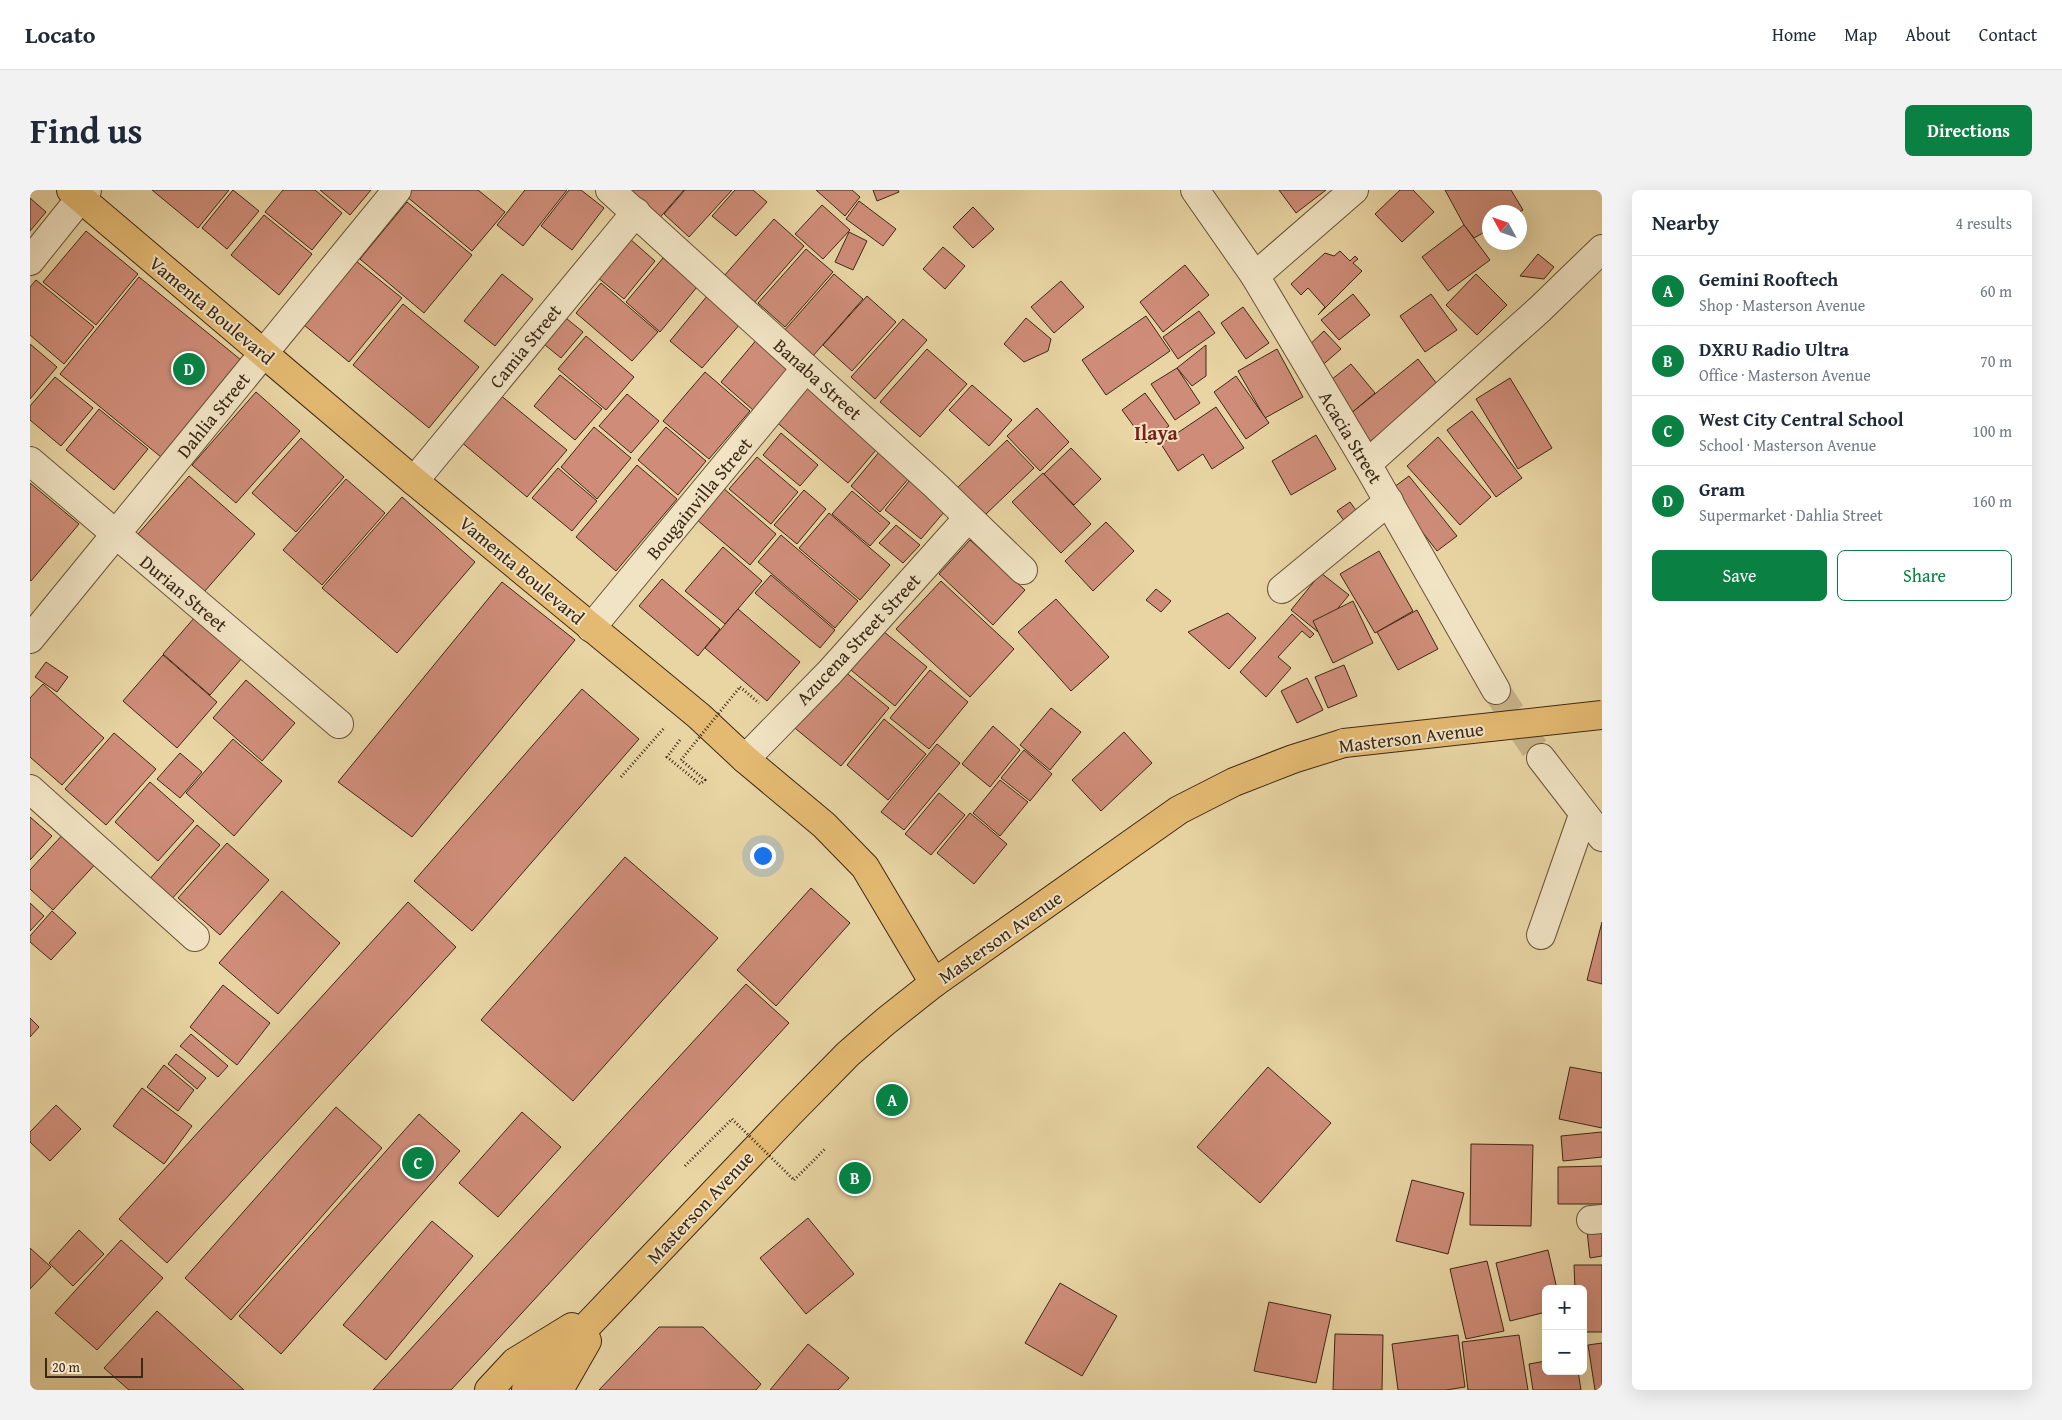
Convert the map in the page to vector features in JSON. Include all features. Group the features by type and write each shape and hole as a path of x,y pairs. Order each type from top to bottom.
{"main road":[{"name":"Vamenta Boulevard","path":"80,193 263,354 685,705 745,759 824,825 865,867 934,983"},
{"name":"Masterson Avenue","path":"540,1387 607,1305 848,1054 934,983 1179,810 1234,782 1292,759 1344,743 1602,715"},
{"path":"489,1390 515,1362 607,1305"}],"street":[{"name":"Dahlia Street","path":"30,639 396,190"},
{"name":"Banaba Street","path":"610,190 806,368 1023,570"},
{"name":"Acacia Street","path":"1195,190 1254,276 1389,501 1496,690"},
{"path":"1254,276 1354,190"},
{"path":"30,261 80,193"},
{"name":"Camia Street","path":"414,481 636,212"},
{"path":"1367,464 1540,309 1602,249"},
{"name":"Bougainvilla Street","path":"591,628 806,368"},
{"name":"Durian Street","path":"30,461 339,724"},
{"path":"1282,589 1389,501"},
{"name":"Azucena Street Street","path":"745,759 830,672 968,518"},
{"path":"1541,758 1583,815 1602,837"},
{"path":"30,790 195,937"},
{"path":"1541,935 1583,815"}],"path":[{"path":"667,757 700,784 705,780 680,760 740,687"},
{"path":"621,777 685,705"},
{"path":"686,1166 732,1119 794,1180 825,1149"}],"building":[{"path":"152,190 229,190 198,228"},
{"path":"233,190 259,211 227,249 202,228"},
{"path":"283,190 315,190 342,213 312,250 265,212"},
{"path":"320,190 371,190 350,215"},
{"path":"411,190 478,190 505,212 472,251 406,196"},
{"path":"525,190 567,190 523,246 497,225"},
{"path":"569,190 581,190 604,208 572,250 541,226"},
{"path":"632,190 684,190 656,222 627,196"},
{"path":"685,190 732,190 689,237 664,214"},
{"path":"735,190 753,190 767,202 736,236 712,216"},
{"path":"816,190 852,190 860,197 845,216"},
{"path":"873,190 898,190 899,192 877,201"},
{"path":"1279,190 1326,190 1296,213"},
{"path":"1400,190 1413,190 1434,212 1402,242 1375,214"},
{"path":"1445,190 1511,190 1520,205 1482,205 1482,234 1474,238 1464,225"},
{"path":"30,198 46,212 30,231"},
{"path":"859,201 896,229 883,246 846,219"},
{"path":"407,202 472,255 424,313 360,259"},
{"path":"822,205 850,230 823,259 795,234"},
{"path":"973,207 994,229 973,248 953,227"},
{"path":"264,215 312,254 279,295 231,255"},
{"path":"774,219 804,246 754,303 724,276"},
{"path":"1464,225 1490,260 1448,291 1422,257"},
{"path":"86,231 138,274 96,325 43,282"},
{"path":"849,232 867,241 853,270 835,262"},
{"path":"630,239 655,261 624,299 597,277"},
{"path":"943,247 965,266 945,289 923,269"},
{"path":"806,249 833,272 785,327 758,303"},
{"path":"1340,251 1350,261 1355,256 1358,259 1353,263 1362,271 1318,315 1325,307 1308,288 1301,295 1291,284 1325,253 1334,256"},
{"path":"1538,254 1554,267 1544,279 1520,276"},
{"path":"663,258 697,287 660,332 626,302"},
{"path":"356,261 402,298 349,362 304,325"},
{"path":"1185,265 1209,295 1163,332 1140,302"},
{"path":"502,274 533,299 495,346 464,321"},
{"path":"834,274 863,299 812,357 783,332"},
{"path":"1476,274 1507,305 1477,335 1446,305"},
{"path":"139,277 241,360 161,457 60,374"},
{"path":"36,280 94,327 64,364 30,335 30,287"},
{"path":"1061,281 1084,307 1054,333 1031,307"},
{"path":"601,283 658,332 632,361 576,313"},
{"path":"1353,294 1370,315 1339,340 1321,320"},
{"path":"1431,294 1457,330 1425,352 1400,316"},
{"path":"708,295 741,323 702,368 670,341"},
{"path":"867,296 896,322 852,371 823,345"},
{"path":"403,304 479,367 429,428 353,365"},
{"path":"1243,307 1269,343 1246,359 1221,323"},
{"path":"1199,311 1215,333 1178,359 1163,337"},
{"path":"561,314 583,332 561,358 539,340"},
{"path":"1146,316 1170,351 1106,395 1082,360"},
{"path":"1026,318 1051,339 1048,351 1024,362 1004,344"},
{"path":"903,319 927,340 875,399 851,377"},
{"path":"1324,331 1341,349 1318,369 1302,352"},
{"path":"586,336 634,377 606,410 558,369"},
{"path":"758,338 791,367 753,410 721,382"},
{"path":"30,344 57,367 30,399"},
{"path":"1206,345 1206,376 1192,386 1177,368"},
{"path":"927,349 967,384 920,437 880,402"},
{"path":"1277,349 1303,397 1265,418 1238,371"},
{"path":"1418,359 1440,388 1368,443 1350,414"},
{"path":"1351,364 1375,393 1350,414 1326,384"},
{"path":"1177,368 1200,403 1175,420 1151,384"},
{"path":"705,372 750,411 709,459 663,421"},
{"path":"560,375 602,409 575,440 534,406"},
{"path":"1236,376 1269,423 1246,439 1214,392"},
{"path":"55,377 93,408 61,446 30,420 30,406"},
{"path":"1510,378 1552,448 1518,469 1476,399"},
{"path":"808,380 882,443 848,483 774,420"},
{"path":"972,385 1012,420 989,446 949,410"},
{"path":"256,392 300,431 236,503 192,465"},
{"path":"1145,393 1169,426 1146,443 1122,410"},
{"path":"499,394 567,450 527,497 460,441"},
{"path":"627,394 659,421 631,453 599,426"},
{"path":"1216,407 1244,448 1212,469 1203,454 1178,471 1161,444"},
{"path":"1037,408 1069,442 1040,471 1007,436"},
{"path":"99,409 148,449 114,490 66,450"},
{"path":"1472,411 1522,478 1496,497 1447,430"},
{"path":"594,427 631,458 597,499 561,467"},
{"path":"666,427 706,461 678,495 638,460"},
{"path":"781,433 818,465 800,486 763,455"},
{"path":"1316,435 1336,469 1291,495 1272,461"},
{"path":"1438,437 1491,497 1460,525 1407,466"},
{"path":"301,438 344,477 296,532 252,493"},
{"path":"1007,440 1034,468 984,516 957,488"},
{"path":"885,445 915,471 880,512 851,486"},
{"path":"1071,448 1101,479 1074,505 1044,474"},
{"path":"757,457 798,492 771,524 729,489"},
{"path":"637,465 677,499 616,571 576,537"},
{"path":"558,468 597,501 572,531 532,498"},
{"path":"1043,473 1091,524 1061,553 1012,502"},
{"path":"915,474 951,504 921,539 885,510"},
{"path":"189,476 255,534 204,592 138,534"},
{"path":"1409,476 1457,536 1437,551 1390,490"},
{"path":"346,479 385,513 322,585 283,550"},
{"path":"30,483 79,524 31,581 30,580"},
{"path":"722,487 776,534 750,565 696,519"},
{"path":"804,490 826,509 797,544 774,525"},
{"path":"852,491 890,523 870,546 832,514"},
{"path":"402,497 475,562 397,653 322,588"},
{"path":"1350,502 1358,513 1345,522 1337,511"},
{"path":"829,513 890,565 860,600 799,548"},
{"path":"1106,522 1134,551 1093,591 1065,561"},
{"path":"896,525 920,545 903,563 879,543"},
{"path":"781,535 858,601 835,628 758,562"},
{"path":"970,540 1025,590 993,625 939,574"},
{"path":"723,547 762,581 725,624 685,591"},
{"path":"1379,551 1413,611 1375,633 1340,574"},
{"path":"1321,573 1349,595 1318,632 1291,610"},
{"path":"771,575 835,630 820,648 755,593"},
{"path":"662,579 720,629 698,656 639,606"},
{"path":"941,581 1014,649 970,697 896,629"},
{"path":"502,582 575,640 412,837 338,782"},
{"path":"1156,589 1171,601 1161,612 1146,600"},
{"path":"1056,599 1109,657 1071,691 1018,632"},
{"path":"1353,601 1373,643 1333,663 1313,621"},
{"path":"738,609 800,662 767,701 705,648"},
{"path":"1417,610 1438,649 1398,670 1377,632"},
{"path":"1228,613 1256,638 1229,669 1188,632"},
{"path":"1292,614 1314,634 1310,638 1302,631 1278,657 1291,668 1266,697 1240,672"},
{"path":"195,617 242,658 210,695 163,654"},
{"path":"878,627 927,667 895,706 846,666"},
{"path":"163,655 217,702 177,748 123,701"},
{"path":"46,662 68,677 57,692 35,677"},
{"path":"1344,665 1357,696 1328,708 1315,677"},
{"path":"838,666 889,708 841,766 790,724"},
{"path":"930,670 968,702 929,749 890,718"},
{"path":"1307,678 1323,710 1297,723 1281,691"},
{"path":"246,680 295,723 262,761 213,718"},
{"path":"43,684 104,738 62,785 30,757 30,698"},
{"path":"582,689 639,739 472,931 414,881"},
{"path":"1051,708 1081,732 1050,770 1020,745"},
{"path":"884,719 926,754 888,800 847,765"},
{"path":"993,726 1020,750 990,787 962,764"},
{"path":"1124,732 1152,763 1101,811 1072,780"},
{"path":"114,733 156,769 106,825 65,789"},
{"path":"233,739 282,781 234,836 186,793"},
{"path":"937,744 960,763 904,830 881,812"},
{"path":"1024,750 1052,774 1030,801 1001,778"},
{"path":"180,753 202,772 180,798 157,779"},
{"path":"1000,780 1028,802 1000,836 973,813"},
{"path":"150,782 194,821 158,861 115,822"},
{"path":"939,793 965,815 931,855 905,834"},
{"path":"970,813 1007,844 974,884 937,853"},
{"path":"30,817 52,836 30,860"},
{"path":"197,825 220,845 170,901 147,882"},
{"path":"66,831 99,860 53,910 30,889 30,870"},
{"path":"227,843 269,880 220,935 178,898"},
{"path":"625,857 718,938 573,1101 481,1020"},
{"path":"811,888 850,923 776,1006 737,970"},
{"path":"282,891 340,943 278,1014 219,963"},
{"path":"408,902 456,947 167,1263 119,1219"},
{"path":"30,903 44,916 30,931"},
{"path":"52,911 76,933 51,960 30,942 30,936"},
{"path":"1602,922 1602,984 1587,980"},
{"path":"746,984 789,1023 451,1390 373,1390"},
{"path":"223,985 270,1023 237,1065 190,1027"},
{"path":"30,1018 39,1027 30,1037"},
{"path":"191,1034 228,1066 218,1077 180,1046"},
{"path":"176,1054 206,1078 197,1089 168,1064"},
{"path":"164,1065 194,1090 178,1111 147,1087"},
{"path":"1268,1067 1331,1123 1260,1203 1197,1147"},
{"path":"1570,1067 1602,1073 1602,1128 1559,1119"},
{"path":"142,1088 192,1126 164,1164 113,1126"},
{"path":"56,1105 81,1129 50,1161 30,1142 30,1132"},
{"path":"336,1107 382,1148 231,1320 185,1278"},
{"path":"522,1112 561,1147 498,1217 459,1183"},
{"path":"419,1114 460,1151 281,1354 239,1316"},
{"path":"1602,1132 1602,1157 1563,1161 1561,1136"},
{"path":"1471,1144 1533,1145 1531,1226 1470,1225"},
{"path":"1602,1166 1602,1204 1558,1204 1558,1167"},
{"path":"1412,1180 1464,1193 1448,1254 1396,1241"},
{"path":"808,1218 854,1274 806,1314 760,1258"},
{"path":"432,1221 473,1256 386,1360 343,1325"},
{"path":"1602,1229 1602,1256 1590,1258 1587,1231"},
{"path":"79,1230 104,1254 73,1286 49,1263"},
{"path":"121,1240 163,1278 97,1350 55,1313"},
{"path":"30,1248 51,1267 30,1289"},
{"path":"1548,1250 1556,1285 1542,1285 1542,1313 1510,1321 1496,1263"},
{"path":"1487,1261 1504,1331 1466,1339 1450,1269"},
{"path":"1574,1265 1602,1265 1602,1332 1587,1332 1587,1285 1575,1285"},
{"path":"1060,1283 1117,1316 1082,1376 1025,1343"},
{"path":"1269,1302 1331,1315 1316,1383 1254,1371"},
{"path":"157,1311 244,1390 129,1390 104,1368"},
{"path":"659,1327 703,1327 761,1384 756,1390 599,1390"},
{"path":"1335,1334 1383,1335 1382,1390 1333,1390"},
{"path":"1458,1335 1465,1387 1446,1390 1398,1390 1392,1344"},
{"path":"1519,1335 1528,1390 1468,1390 1462,1342"},
{"path":"1602,1343 1602,1390 1595,1390 1588,1345"},
{"path":"808,1344 849,1378 838,1390 770,1390"},
{"path":"1542,1362 1542,1375 1579,1375 1581,1390 1533,1390 1529,1364"}],"tunnel":[{"path":"1496,690 1541,758"}],"place":[{"name":"Gram","path":"189,369"},
{"name":"Gemini Rooftech","path":"892,1100"},
{"name":"West City Central School","path":"418,1163"},
{"name":"DXRU Radio Ultra","path":"855,1178"}],"district":[{"name":"Ilaya","path":"1156,433"}]}
